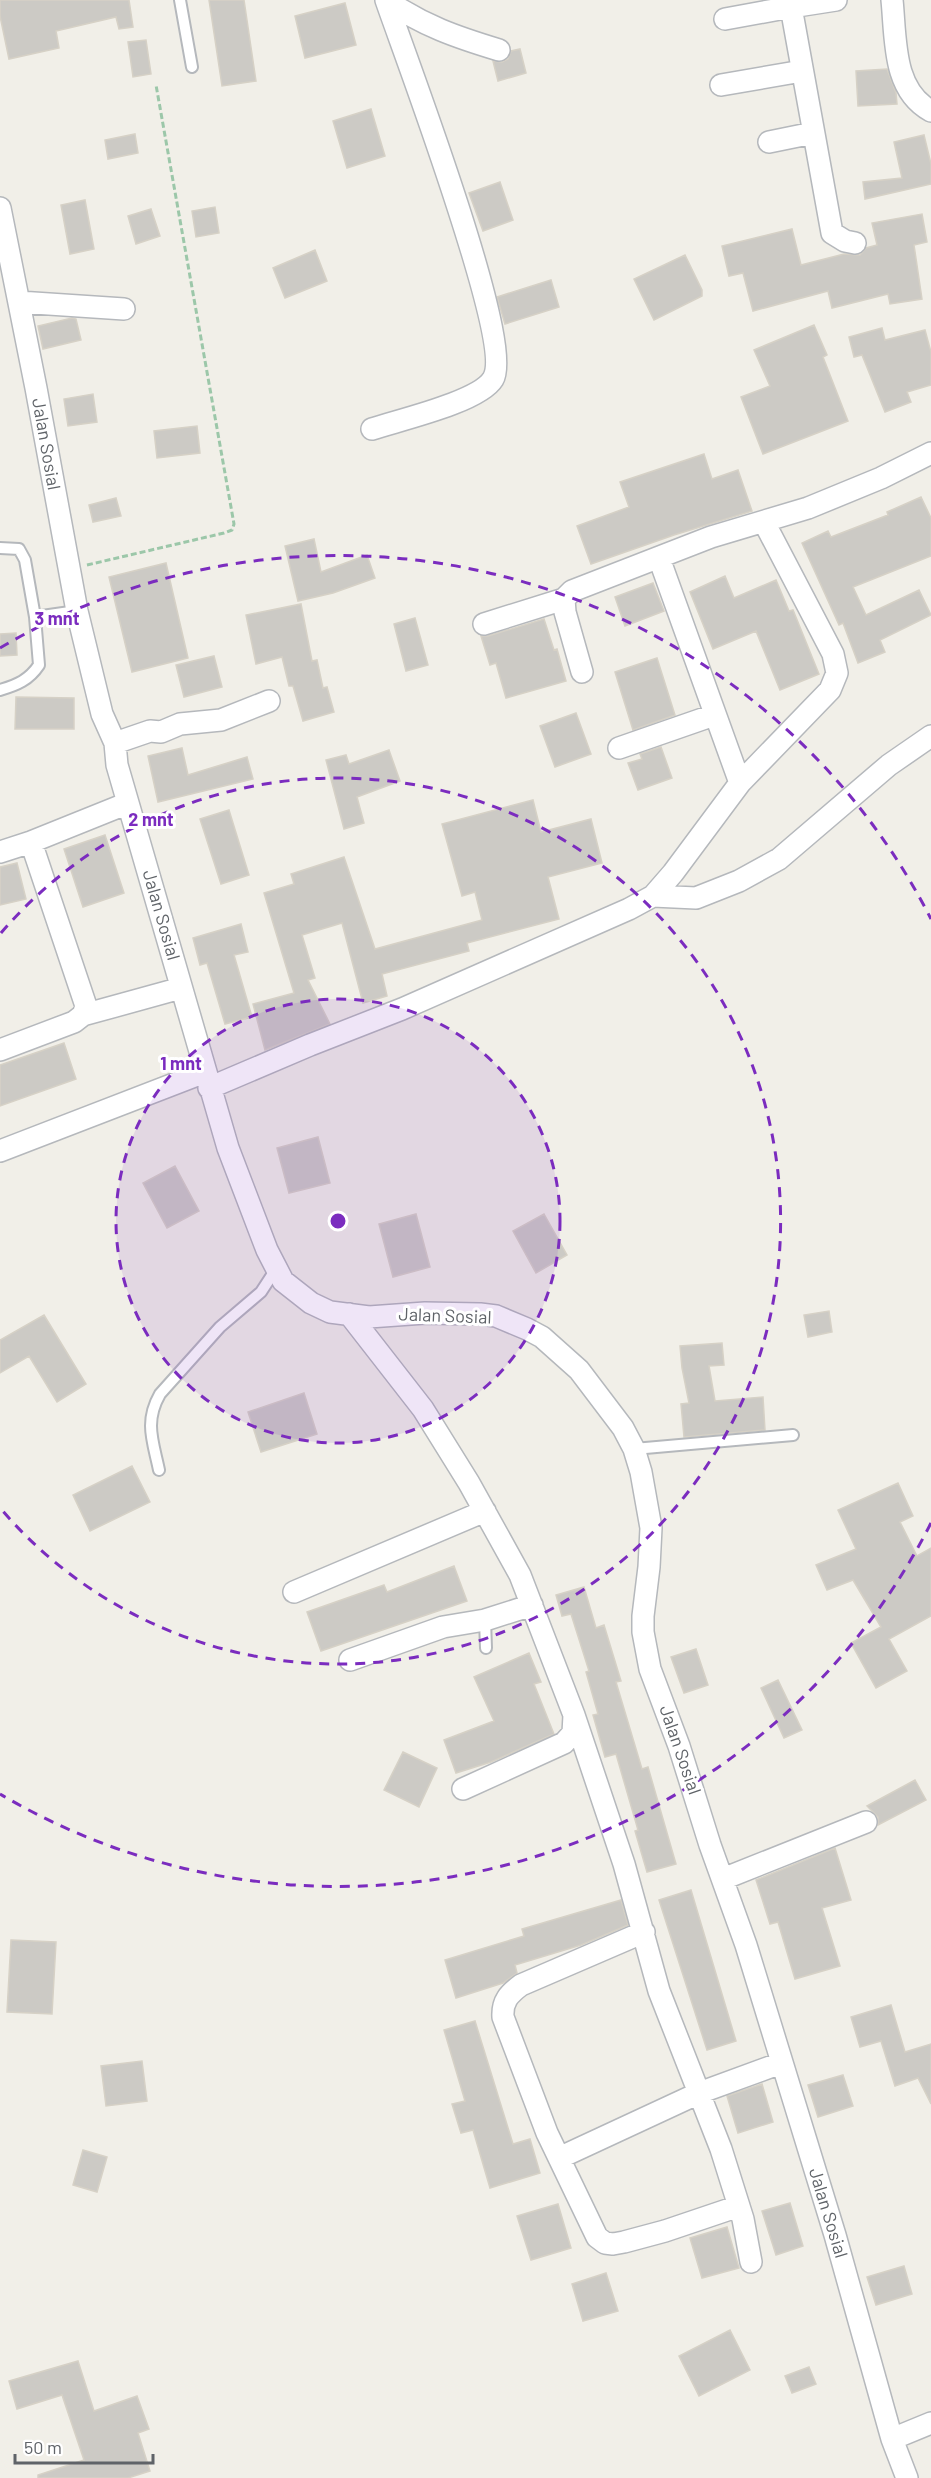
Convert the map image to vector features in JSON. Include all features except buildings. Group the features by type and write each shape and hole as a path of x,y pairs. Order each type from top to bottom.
{"street":[{"path":"386,0 430,26 499,50"},
{"path":"372,429 465,399 483,390 494,378 496,362 483,290 465,226 386,0"},
{"path":"724,19 836,0"},
{"path":"892,0 902,77 913,97 931,111"},
{"path":"791,7 832,233 845,241 855,243"},
{"path":"721,85 802,70"},
{"path":"769,142 813,133"},
{"name":"Jalan Sosial","path":"0,208 77,611 102,714 115,743 117,765 207,1080 246,1197 283,1281 311,1303 330,1312 369,1317 425,1313 480,1314 496,1316 527,1329 542,1337 579,1370 623,1428 634,1449 641,1472 651,1528 643,1616 646,1652 746,1944 850,2285 892,2439 907,2478"},
{"path":"19,302 124,309"},
{"path":"484,624 564,599 572,591 593,581 711,537 808,508 881,478 931,453"},
{"path":"0,1151 310,1045 402,1009 629,909 653,896 673,873 740,783 830,690 837,673 833,654 764,522"},
{"path":"659,558 740,783"},
{"path":"564,599 565,612 582,672"},
{"path":"115,743 150,731 161,732 180,724 229,716 269,701"},
{"path":"619,748 714,715"},
{"path":"653,896 696,898 739,881 779,859 889,765 931,736"},
{"path":"0,852 128,803"},
{"path":"31,842 83,992 86,1006 83,1015"},
{"path":"0,1050 74,1022 83,1015 181,988"},
{"path":"349,1314 423,1409 485,1511 520,1575 574,1714 633,1891 660,1991 721,2149 739,2206 751,2262"},
{"path":"294,1592 485,1511"},
{"path":"350,1660 443,1627 485,1620 532,1605"},
{"path":"464,1790 564,1743 573,1733 574,1714"},
{"path":"723,1879 866,1822"},
{"path":"644,1932 520,1985 508,1994 502,2007 502,2017 529,2090 597,2237 605,2243 613,2244 665,2231 739,2206"},
{"path":"559,2158 699,2093 781,2063"},
{"path":"892,2439 931,2423"}],"lane":[{"path":"180,0 192,67"},
{"path":"0,549 19,549 25,560 35,617 39,665 31,677 0,690"},
{"path":"35,617 77,611"},
{"path":"159,1470 149,1422 153,1406 160,1394 219,1328 261,1292 276,1269"},
{"path":"634,1449 794,1435"},
{"path":"485,1620 486,1648"}],"path":[{"path":"69,569 224,534 232,530 234,524 156,85"}]}
